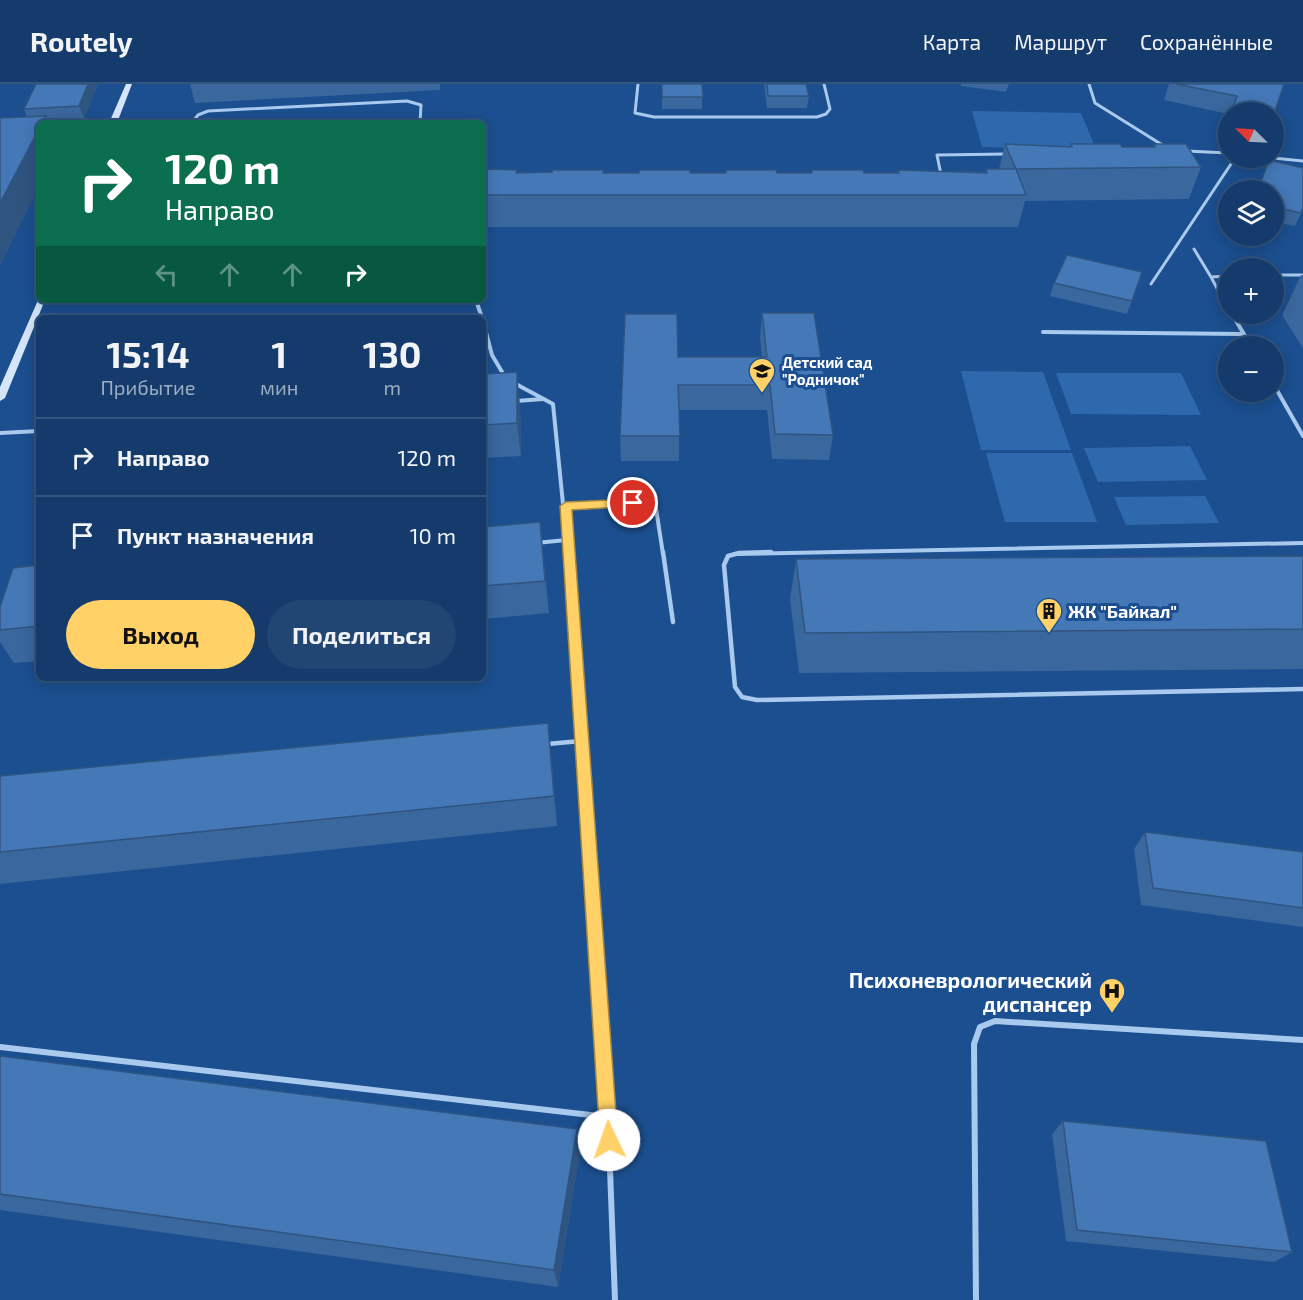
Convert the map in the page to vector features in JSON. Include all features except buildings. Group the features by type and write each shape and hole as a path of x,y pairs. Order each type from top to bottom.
{"street":[{"path":"114,120 129,84"},
{"path":"0,398 39,303"}],"lane":[{"path":"638,84 635,113 654,117 817,117 826,114 830,109 824,84"},
{"path":"1089,84 1095,103 1171,151 1159,151"},
{"path":"193,120 200,113 208,111 407,101 421,105 420,120"},
{"path":"1181,151 1218,153"},
{"path":"941,176 936,155 1007,154"},
{"path":"1284,159 1303,161"},
{"path":"1151,284 1228,168"},
{"path":"1194,249 1218,290"},
{"path":"1284,275 1303,274"},
{"path":"1211,277 1218,277"},
{"path":"1238,324 1244,334"},
{"path":"1043,332 1244,334"},
{"path":"486,334 492,355 506,379 553,404 566,506 566,540 608,1117 615,1300"},
{"path":"513,401 543,399"},
{"path":"1284,402 1303,436"},
{"path":"0,433 36,431"},
{"path":"566,506 655,502 673,622"},
{"path":"531,543 566,540"},
{"path":"1303,543 739,553 728,556 724,565 735,687 742,697 749,699 1303,689"},
{"path":"546,744 581,741"},
{"path":"976,1300 974,1044 980,1027 995,1021 1303,1040"},
{"path":"0,1047 608,1117"}],"shaded area":[{"path":"972,111 1081,113 1096,149 982,147"},
{"path":"961,371 1043,372 1071,450 981,450"},
{"path":"1056,373 1181,373 1201,415 1071,414"},
{"path":"1190,446 1207,480 1098,482 1084,448"},
{"path":"986,453 1072,453 1097,522 1005,522"},
{"path":"1205,496 1219,523 1126,525 1114,497"}],"place":[{"name":"Детский сад \"Родничок\"","path":"762,394"},
{"name":"ЖК \"Байкал\"","path":"1049,634"},
{"name":"Психоневрологический диспансер","path":"1112,1014"}],"route":[{"path":"609,1140 566,540 566,506 633,503"}]}
